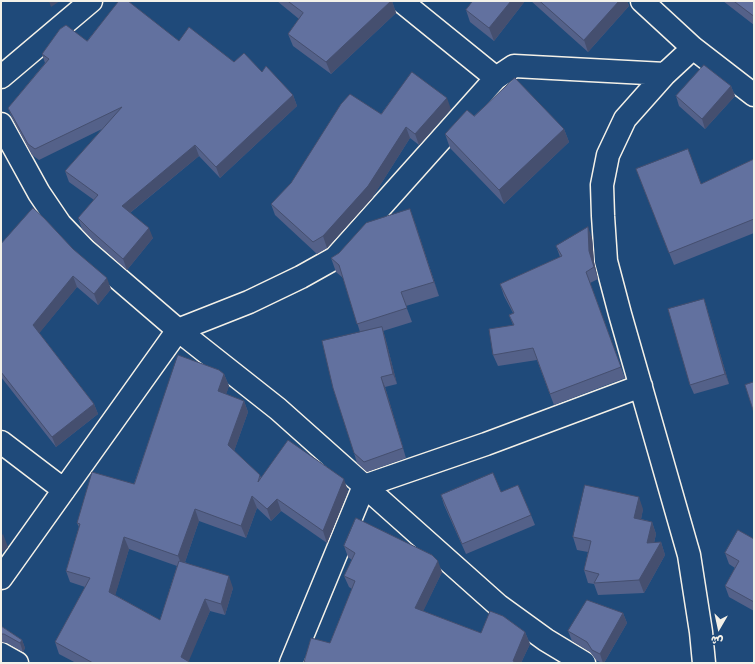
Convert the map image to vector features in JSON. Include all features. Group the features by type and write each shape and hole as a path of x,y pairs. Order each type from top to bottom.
{"street":[{"path":"1,77 91,1"},
{"path":"401,1 496,78"},
{"path":"642,1 693,48 754,95"},
{"path":"693,48 665,74 625,119 608,155 602,185 606,261 688,555 701,632 704,663"},
{"path":"1,578 178,330 249,302 301,277 335,258 496,78 514,66 665,74"},
{"path":"1,124 39,192 60,224 85,250 178,330 278,409 499,606 546,640 584,663"},
{"path":"291,663 364,486 486,444 641,386"},
{"path":"1,442 64,490"},
{"path":"1,654 17,663"}],"building":[{"path":"119,1 128,1 179,41 189,27 234,62 244,53 262,72 266,66 293,95 216,167 195,145 122,206 149,228 123,259 78,218 98,195 65,171 122,107 35,149 28,144 8,108 49,59 42,54 60,29 66,25 87,41"},
{"path":"288,1 391,1 326,62 288,34 303,13"},
{"path":"473,1 511,1 489,28 466,10"},
{"path":"540,1 619,1 584,40"},
{"path":"734,1 754,1 754,16"},
{"path":"704,65 731,86 702,119 676,96"},
{"path":"412,72 447,98 415,134 406,127 368,186 323,236 313,242 271,204 291,183 341,104 350,94 381,114"},
{"path":"515,78 564,129 499,190 445,134 467,110 474,116"},
{"path":"688,149 701,184 754,159 754,219 669,253 636,169"},
{"path":"33,208 73,249 107,278 94,294 73,276 33,325 94,404 52,437 1,372 1,244"},
{"path":"410,209 434,282 401,292 407,308 357,324 339,265 331,258 339,253 366,223"},
{"path":"588,227 589,251 594,267 586,272 621,367 550,394 533,348 493,355 489,329 514,325 509,315 514,313 500,284 562,256 556,246"},
{"path":"704,299 725,374 690,385 668,309"},
{"path":"382,327 393,374 381,377 403,448 364,462 354,453 333,388 322,341"},
{"path":"178,355 219,370 224,374 218,391 244,401 228,445 260,475 258,482 288,440 344,479 323,531 277,499 267,509 252,496 241,526 195,509 178,556 124,537 109,592 160,620 179,561 229,576 221,604 205,599 181,657 191,663 93,663 55,642 90,578 66,571 80,524 77,523 92,472 134,484"},
{"path":"754,382 754,413 745,385"},
{"path":"493,473 501,492 518,485 531,515 462,544 441,495"},
{"path":"585,485 639,497 634,518 652,522 647,543 661,542 639,580 594,583 599,574 584,570 591,541 573,537"},
{"path":"356,518 432,555 438,561 415,608 481,633 490,611 503,616 525,632 513,661 518,663 304,662 311,638 330,643 355,581 344,576 355,553 344,546"},
{"path":"738,530 754,539 754,602 725,586 739,561 725,553"},
{"path":"587,600 623,613 600,654 592,650 587,642 568,631"},
{"path":"1,626 22,640 20,643 4,634 1,634"}]}
